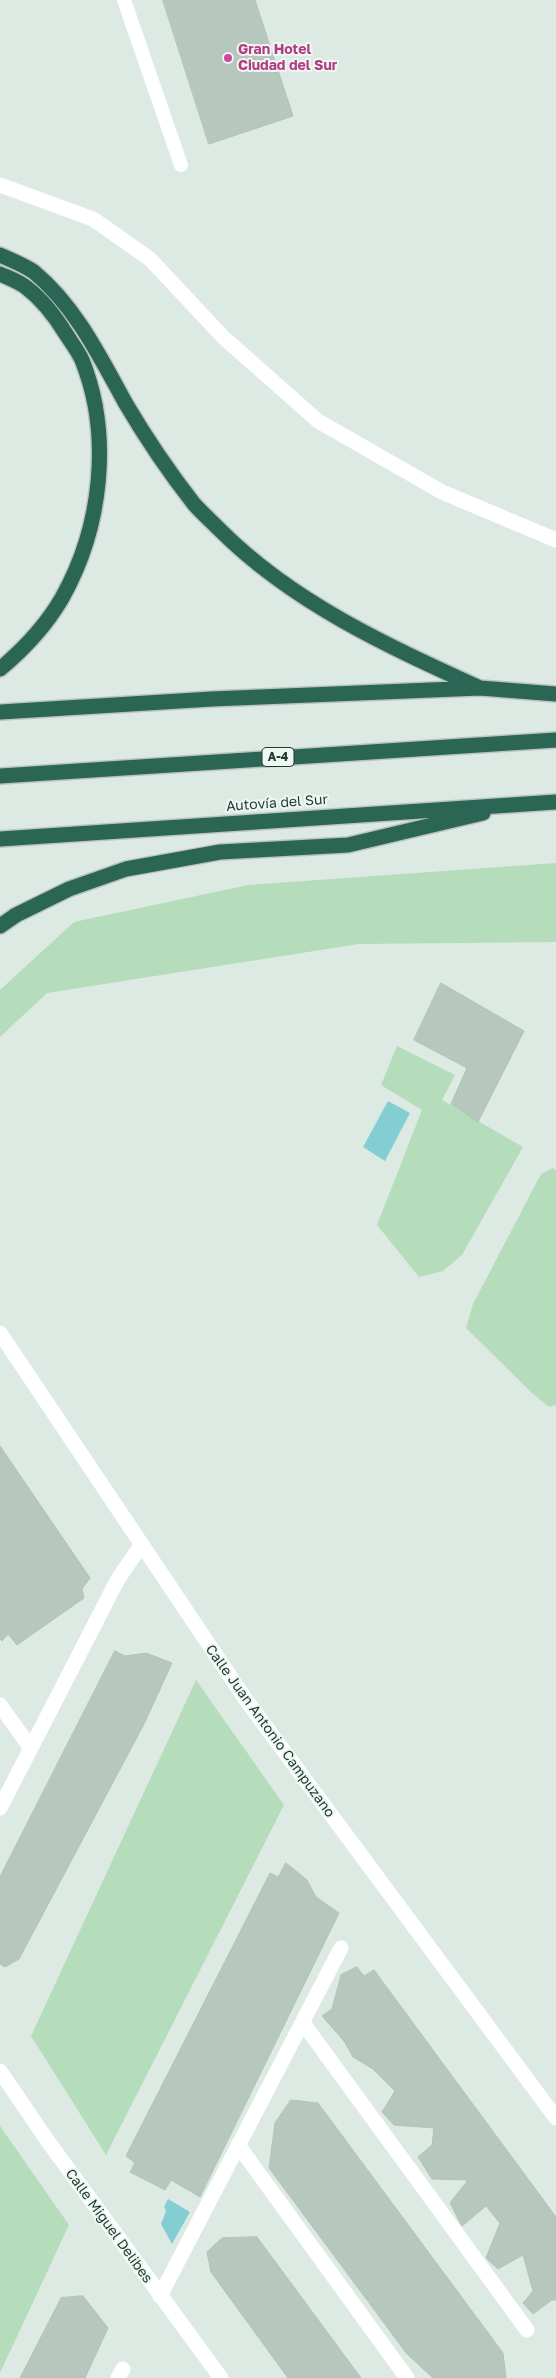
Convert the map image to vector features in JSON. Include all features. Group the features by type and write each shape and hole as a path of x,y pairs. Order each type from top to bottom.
{"highway":[{"path":"0,255 32,271 61,298 96,348 155,450 195,505 238,548 287,587 352,626 413,658 480,688"},
{"path":"0,274 26,286 50,309 81,358 94,395 100,438 99,482 90,525 77,564 62,598 40,629 14,658 0,669"},
{"path":"0,712 212,699 480,688 556,694"},
{"name":"A-4","path":"0,776 556,740"},
{"name":"Autovía del Sur","path":"0,839 556,802"},
{"path":"0,926 16,915 70,889 126,869 220,852 348,845 522,804"}],"street":[{"path":"0,185 93,219 150,259 223,338 318,421 442,492 556,540"},
{"name":"Calle Juan Antonio Campuzano","path":"0,1332 246,1700 556,2118"},
{"path":"0,1808 118,1579 142,1544"},
{"path":"0,1705 30,1747"},
{"path":"160,2296 341,1948"},
{"path":"303,2023 527,2330"},
{"name":"Calle Miguel Delibes","path":"0,2071 47,2140 221,2378"},
{"path":"238,2145 407,2378"}],"lane":[{"path":"124,0 181,165"}],"green space":[{"path":"556,863 556,942 359,944 47,993 0,1037 0,990 74,922 248,885"},
{"path":"397,1046 455,1075 442,1100 523,1147 462,1255 443,1271 419,1277 377,1225 422,1110 381,1085"},
{"path":"553,1168 556,1170 556,1405 549,1407 533,1394 466,1328 473,1304 541,1174"},
{"path":"196,1680 284,1805 106,2155 31,2036"},
{"path":"0,2126 69,2225 0,2373"}],"water":[{"path":"388,1101 410,1113 385,1161 363,1147"},
{"path":"168,2199 190,2212 172,2244 161,2224 166,2211 164,2207"}],"building":[{"name":"Gran Hotel Ciudad del Sur","path":"163,0 255,0 293,116 209,144"},
{"path":"441,983 524,1031 478,1122 451,1104 467,1068 414,1040"},
{"path":"0,1446 90,1578 82,1589 84,1598 17,1645 8,1634 2,1641 0,1639"},
{"path":"115,1651 125,1656 146,1653 172,1663 144,1724 19,1959 5,1967 0,1964 0,1877"},
{"path":"286,1863 307,1880 316,1897 339,1913 200,2197 171,2180 165,2190 130,2172 135,2163 126,2156 270,1873 278,1877"},
{"path":"357,1967 364,1976 374,1970 556,2217 556,2300 552,2300 533,2314 523,2303 533,2291 523,2255 498,2269 486,2258 500,2223 486,2206 462,2226 450,2203 468,2180 432,2179 418,2157 432,2145 434,2128 394,2125 382,2112 395,2091 373,2069 353,2057 344,2041 322,2016 332,2009 341,1975"},
{"path":"291,2100 318,2103 503,2353 506,2378 433,2378 407,2354 269,2168 275,2123"},
{"path":"257,2237 361,2378 288,2378 211,2272 207,2252 222,2238"},
{"path":"83,2296 108,2328 85,2378 20,2378 61,2298"}],"place":[{"name":"Gran Hotel Ciudad del Sur","path":"228,58"}]}
